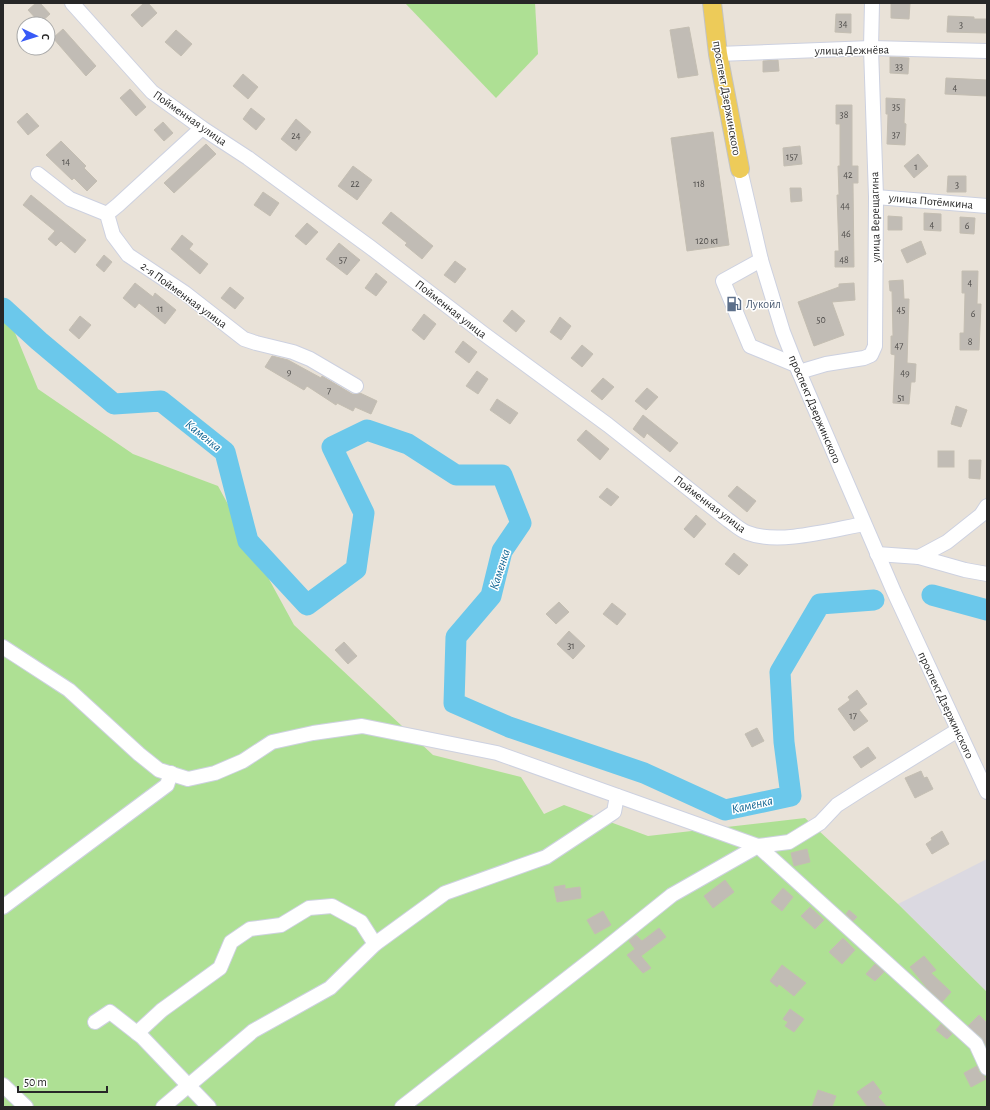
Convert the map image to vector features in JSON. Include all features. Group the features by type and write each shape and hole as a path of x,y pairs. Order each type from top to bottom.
{"main road":[{"name":"проспект Дзержинского","path":"712,3 718,54 740,170"}],"street":[{"name":"Пойменная улица","path":"72,3 152,92 202,128 248,158 370,247 477,330 608,426 728,520 747,533 764,537 787,538 864,524"},
{"name":"улица Верещагина","path":"797,368 864,358 871,355 875,346 876,197 871,48 872,3"},
{"name":"улица Дежнёва","path":"718,54 871,48 987,51"},
{"path":"38,174 70,199 107,214 202,128"},
{"name":"проспект Дзержинского","path":"740,170 761,260 783,332 797,368 877,554 987,792"},
{"name":"улица Потёмкина","path":"876,197 987,206"},
{"name":"2-я Пойменная улица","path":"107,214 113,235 128,255 185,293 244,338 256,343 293,352 310,358 356,386"},
{"path":"761,260 723,282 750,346 797,368"},
{"path":"919,557 947,542 981,515 987,506"},
{"path":"877,554 919,557 965,570 987,574"},
{"path":"3,647 69,690 139,754 159,770 188,779 215,773 243,761 272,742 313,733 362,726 497,753 758,846 976,1044 987,1068"},
{"path":"402,1107 672,895 758,846 789,842 820,823 837,805 958,730"},
{"path":"3,907 167,785 171,773"},
{"path":"163,1107 253,1031 330,988 375,944 445,893 546,857 614,812 617,796"},
{"path":"137,1033 162,1010 220,968 231,942 250,929 281,925 309,908 332,906 362,922 375,944"},
{"path":"95,1022 110,1012 142,1037 209,1107"},
{"path":"3,1085 26,1107"}],"shaded area":[{"path":"987,859 987,992 898,904"}],"green space":[{"path":"405,3 535,3 538,54 496,98"},
{"path":"3,311 6,311 38,389 133,454 218,486 294,625 433,755 521,777 544,814 564,805 648,836 805,818 898,904 987,992 987,1107 3,1107"}],"building":[{"path":"36,3 40,3 50,14 48,16 34,16 28,10"},
{"path":"144,3 148,3 157,13 142,27 131,15"},
{"path":"891,3 910,3 909,19 891,18"},
{"path":"836,14 851,14 851,33 835,32"},
{"path":"948,16 987,19 987,33 947,32"},
{"path":"689,27 698,75 678,78 670,30"},
{"path":"63,29 96,66 86,76 56,41 56,35"},
{"path":"176,30 192,44 181,56 165,42"},
{"path":"890,57 909,58 908,74 890,73"},
{"path":"778,60 779,71 763,72 763,61"},
{"path":"243,74 258,87 248,99 233,86"},
{"path":"946,78 987,80 987,96 945,94"},
{"path":"130,89 146,107 136,116 120,98"},
{"path":"886,98 905,99 905,145 887,144 888,114 886,114"},
{"path":"836,105 852,105 852,166 858,166 858,183 853,183 854,267 835,267 835,251 839,251 837,195 839,195 838,166 840,166 840,124 836,124"},
{"path":"251,108 265,119 256,130 243,119"},
{"path":"27,113 39,126 28,135 17,122"},
{"path":"296,119 311,132 296,151 281,139"},
{"path":"163,122 173,133 164,141 154,130"},
{"path":"713,132 729,245 687,251 671,138"},
{"path":"61,141 86,166 84,168 97,181 87,191 74,178 72,180 46,155"},
{"path":"206,144 216,154 174,193 164,183"},
{"path":"800,146 802,164 784,166 783,148"},
{"path":"918,154 928,166 914,178 904,166"},
{"path":"353,166 372,180 357,200 338,186"},
{"path":"948,176 966,176 966,192 947,192"},
{"path":"790,188 801,188 802,201 791,202"},
{"path":"263,192 279,203 270,216 254,205"},
{"path":"31,195 86,240 75,253 61,241 56,246 48,239 55,231 23,205"},
{"path":"391,212 433,246 422,259 405,245 407,243 382,223"},
{"path":"924,213 941,214 941,231 924,230"},
{"path":"888,216 902,217 902,230 888,230"},
{"path":"960,217 975,218 974,234 960,233"},
{"path":"307,223 318,232 306,245 295,236"},
{"path":"182,235 193,244 189,249 208,264 200,274 171,249"},
{"path":"921,241 926,254 907,263 901,250"},
{"path":"339,243 360,260 347,275 326,259"},
{"path":"104,255 112,262 104,272 96,265"},
{"path":"455,261 466,269 455,283 444,275"},
{"path":"962,271 978,271 977,304 981,304 979,350 960,350 960,333 964,333 965,293 962,293"},
{"path":"376,273 387,282 376,296 365,288"},
{"path":"903,280 904,299 909,299 907,363 916,364 915,382 911,382 909,404 893,403 895,355 891,354 891,336 893,336 892,291 890,291 889,281"},
{"path":"135,283 153,297 155,293 176,310 165,324 139,303 135,308 123,298"},
{"path":"854,283 855,300 832,302 844,335 814,346 798,302 839,287 839,284"},
{"path":"230,287 244,298 235,309 221,298"},
{"path":"512,310 525,321 516,332 503,321"},
{"path":"424,314 436,324 424,340 412,330"},
{"path":"80,316 91,325 79,339 69,330"},
{"path":"560,317 571,326 561,340 550,332"},
{"path":"463,341 477,352 469,363 455,352"},
{"path":"582,345 593,354 582,367 571,358"},
{"path":"272,356 288,360 321,378 322,376 352,394 360,393 377,401 371,414 355,407 353,411 337,403 336,405 307,386 304,390 265,367"},
{"path":"477,371 488,379 478,394 466,386"},
{"path":"603,378 614,387 602,400 591,391"},
{"path":"647,388 658,397 646,410 635,401"},
{"path":"497,399 518,413 510,424 490,410"},
{"path":"956,406 967,410 961,427 951,424"},
{"path":"643,415 678,443 670,452 647,433 644,438 633,429"},
{"path":"586,430 609,449 600,460 577,440"},
{"path":"938,451 954,451 954,467 938,467"},
{"path":"969,460 981,460 980,479 969,478"},
{"path":"737,486 756,501 747,512 728,496"},
{"path":"607,488 619,497 611,506 599,497"},
{"path":"696,515 706,524 694,538 684,529"},
{"path":"734,553 748,565 739,575 725,564"},
{"path":"559,602 569,612 556,624 546,614"},
{"path":"612,603 626,614 617,625 603,614"},
{"path":"569,631 585,646 573,659 557,644"},
{"path":"344,642 357,656 348,664 335,650"},
{"path":"857,690 867,704 859,710 868,721 854,731 838,709 850,700 848,697"},
{"path":"757,728 764,741 752,747 745,734"},
{"path":"868,747 876,758 861,768 853,757"},
{"path":"921,771 924,778 927,777 933,789 915,798 905,778"},
{"path":"942,831 949,844 932,854 926,844 932,840 931,838"},
{"path":"807,849 810,862 794,866 791,853"},
{"path":"725,880 734,892 713,908 704,896"},
{"path":"565,885 565,889 580,887 581,898 557,902 554,887"},
{"path":"783,888 793,897 782,911 771,902"},
{"path":"810,907 824,920 815,929 801,916"},
{"path":"849,910 857,917 853,921 846,914"},
{"path":"603,911 611,925 595,934 587,920"},
{"path":"659,928 666,937 641,956 651,968 643,973 627,955 635,949 629,941 636,935 642,941"},
{"path":"843,938 855,950 842,964 829,952"},
{"path":"924,956 936,970 931,973 951,992 942,1002 927,988 910,967"},
{"path":"875,964 884,972 875,981 866,974"},
{"path":"782,965 806,983 794,996 779,984 777,987 770,981"},
{"path":"790,1009 804,1019 794,1032 785,1026 788,1022 783,1019"},
{"path":"979,1015 987,1023 987,1047 982,1038 968,1026"},
{"path":"941,1024 952,1034 947,1039 936,1030"},
{"path":"977,1066 979,1072 986,1079 971,1087 964,1073"},
{"path":"873,1081 882,1093 878,1097 887,1107 868,1107 857,1092"},
{"path":"818,1090 836,1096 832,1107 812,1107"}],"waterway":[{"name":"Каменка","path":"3,308 39,341 114,404 161,401 225,452 248,541 307,605 356,569 364,513 332,447 367,430 408,444 456,475 502,475 521,523 502,551 491,596 456,637 454,703 509,727 644,773 725,810 791,796 784,742 780,672 820,604 874,600"},
{"name":"Каменка","path":"932,595 987,610"}],"place":[{"name":"Лукойл","path":"734,304"}]}
